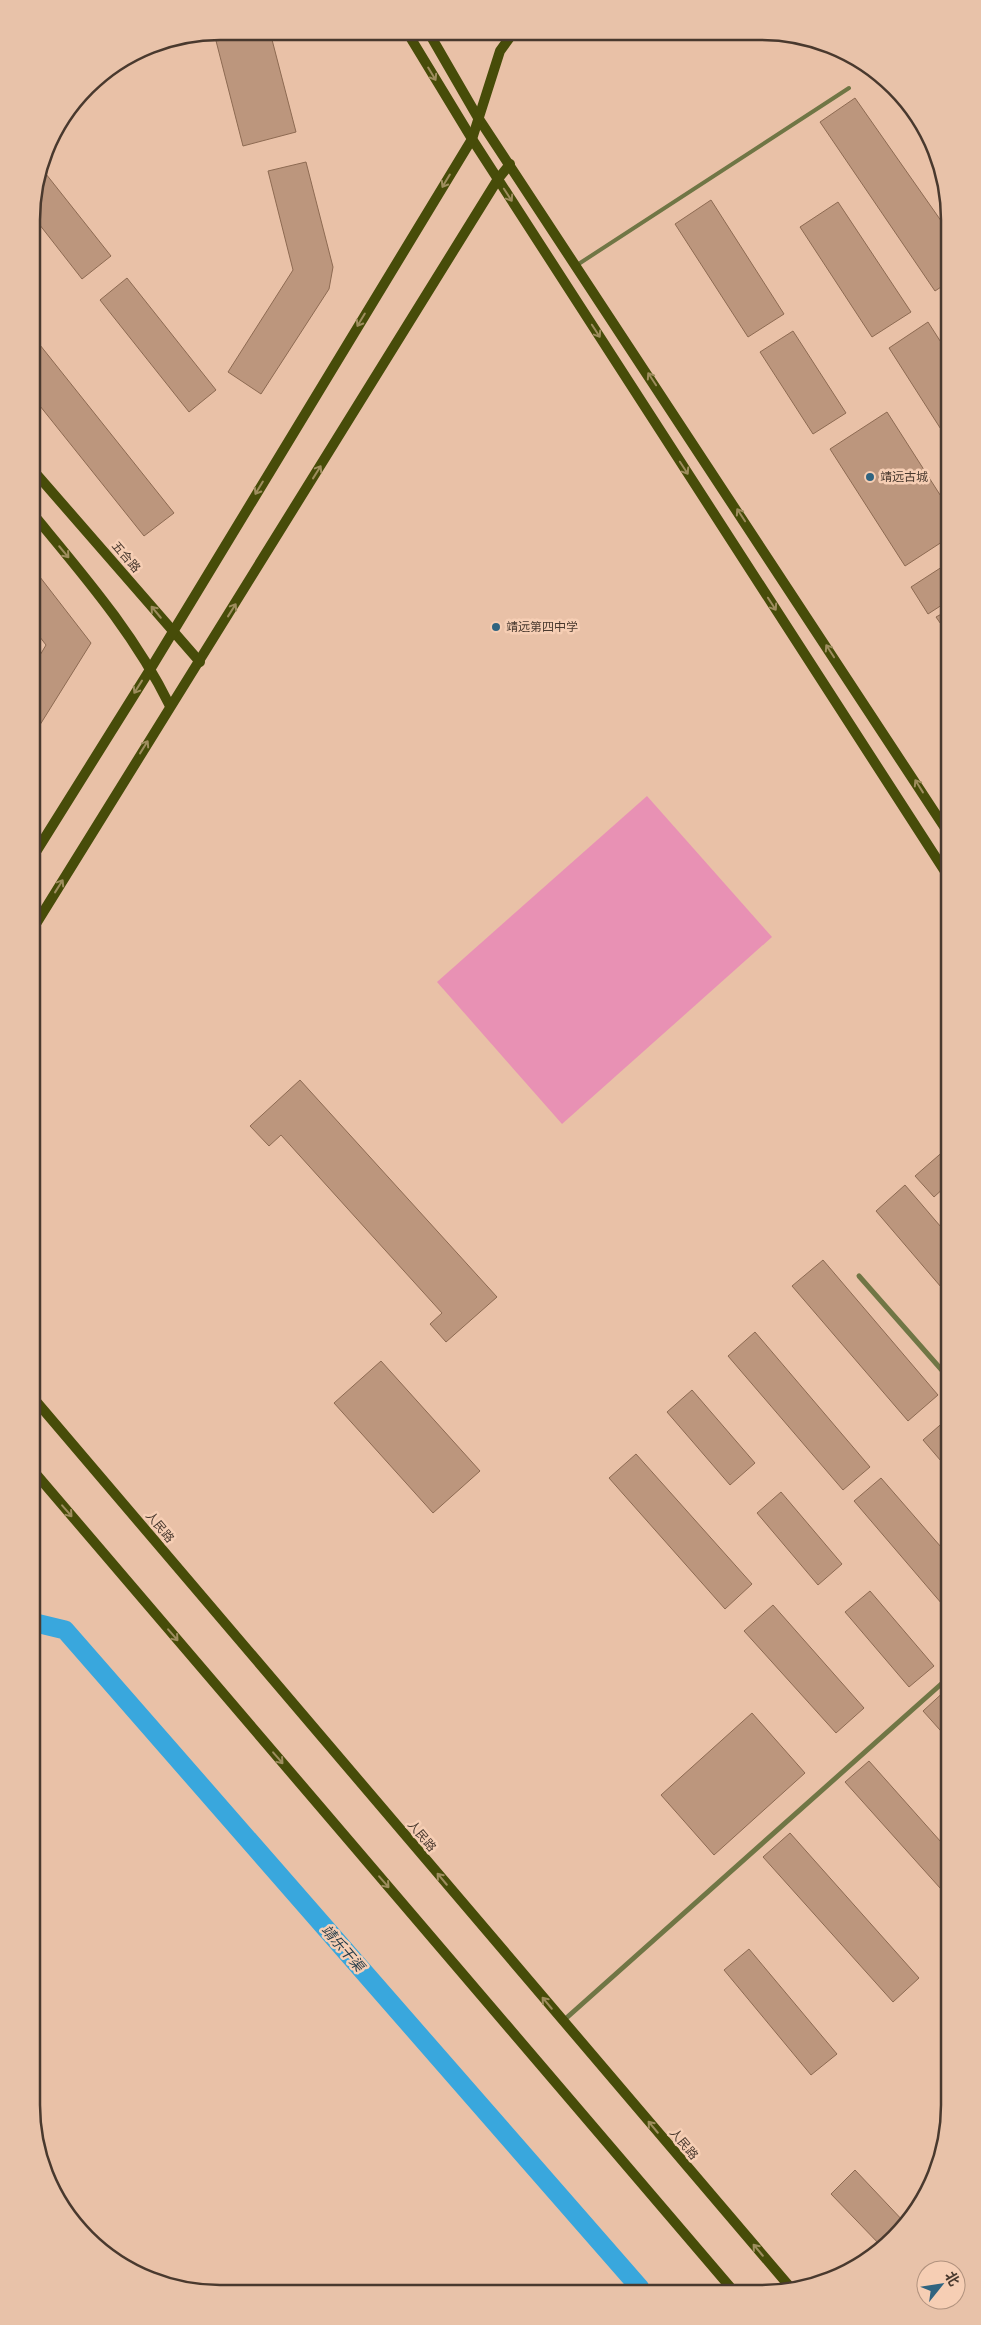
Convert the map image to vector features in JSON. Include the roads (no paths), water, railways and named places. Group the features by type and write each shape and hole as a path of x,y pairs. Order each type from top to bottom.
{"main road":[{"path":"412,40 472,139 941,866"},
{"path":"434,40 477,116 577,265 941,822"},
{"path":"40,845 151,668 172,630 472,139 477,116 500,51 507,40"},
{"path":"40,917 498,179 510,164"},
{"name":"五合路","path":"40,478 200,662"},
{"path":"40,522 104,600 151,668 170,706"},
{"name":"人民路","path":"40,1406 786,2283"},
{"path":"40,1479 728,2285"}],"street":[{"path":"859,1276 941,1369"},
{"path":"563,2021 941,1684"}],"lane":[{"path":"577,265 849,88"}],"waterway":[{"name":"靖乐干渠","path":"40,1624 65,1630 637,2285"}],"place":[{"name":"靖远古城","path":"870,477"},
{"name":"靖远第四中学","path":"496,627"}]}
